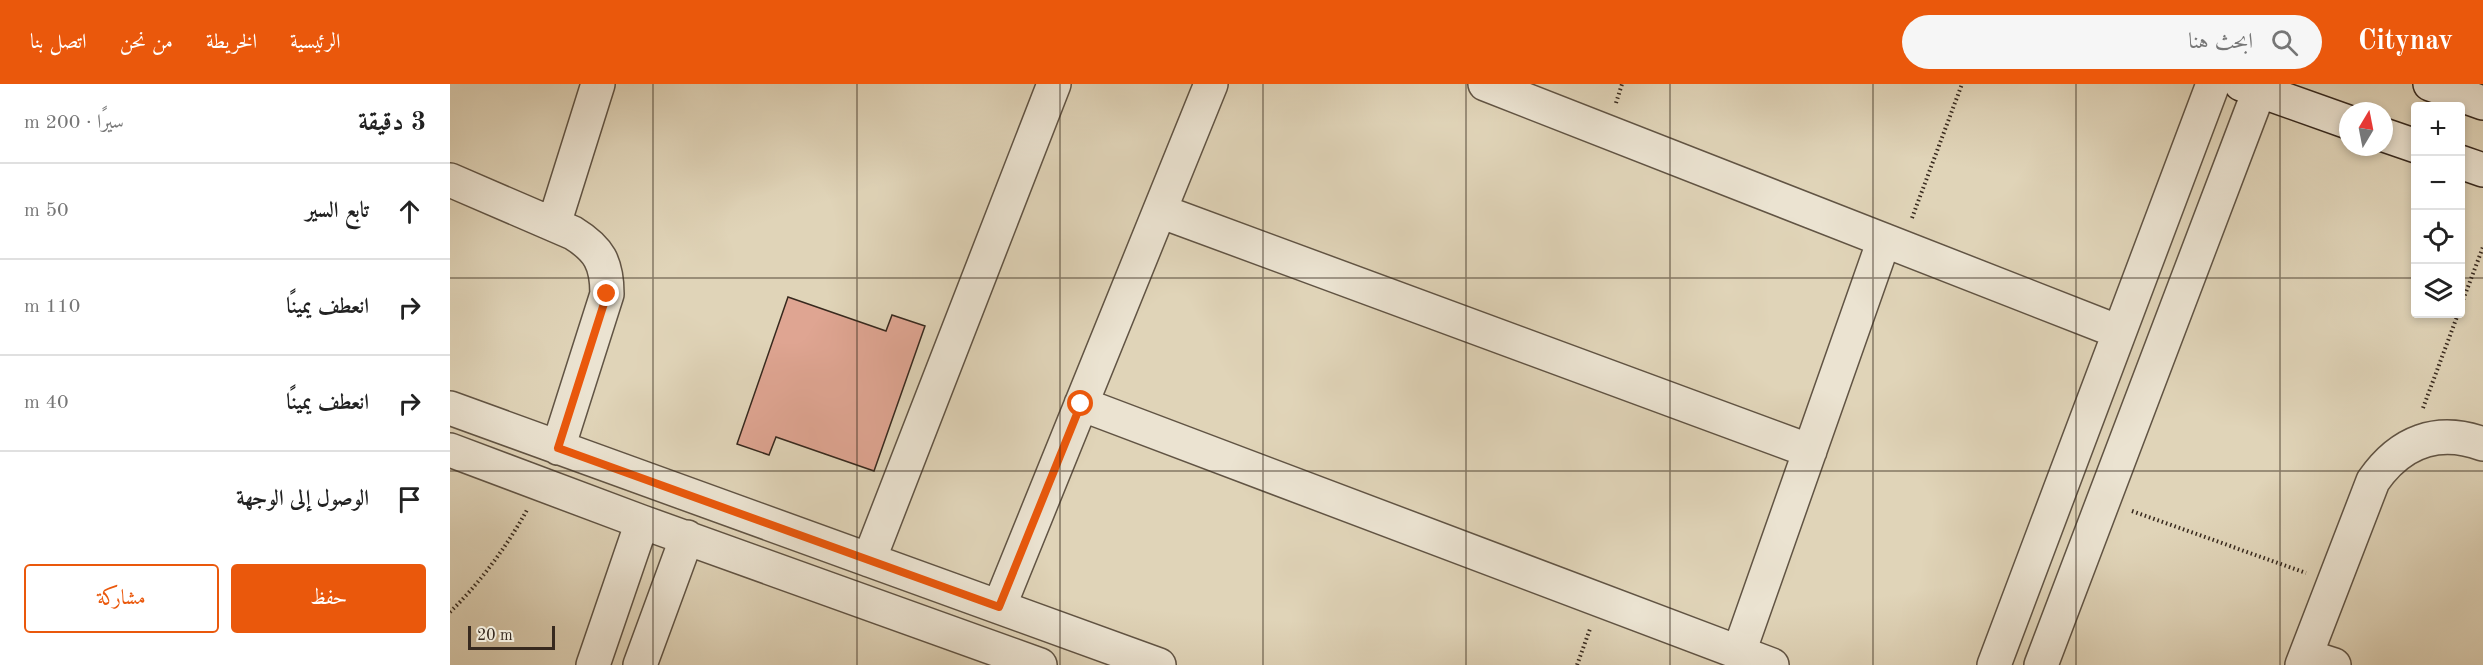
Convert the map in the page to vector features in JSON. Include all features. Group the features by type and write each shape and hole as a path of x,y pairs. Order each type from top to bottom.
{"street":[{"path":"554,224 598,84"},
{"path":"869,560 1054,84"},
{"path":"999,607 1211,84"},
{"path":"1485,84 2119,332"},
{"path":"1994,665 2213,84"},
{"path":"2430,84 2483,103"},
{"path":"2041,665 2103,501 2250,87 2339,119"},
{"path":"2393,138 2411,145"},
{"path":"2465,164 2483,170"},
{"path":"450,180 554,224 588,242 600,257 607,275 607,294 558,448"},
{"path":"1160,211 1810,451"},
{"path":"1739,652 1810,451 1893,243"},
{"path":"1081,404 1772,665"},
{"path":"450,408 1159,665"},
{"path":"2314,662 2334,583 2373,482 2395,455 2410,446 2442,437 2459,437 2483,444"},
{"path":"450,450 642,522 1040,665"},
{"path":"593,665 642,522"},
{"path":"640,665 687,537"}],"path":[{"path":"1893,243 1962,84"},
{"path":"2465,295 2483,246"},
{"path":"2410,446 2457,318"},
{"path":"450,612 465,597 514,533 542,484"},
{"path":"2103,501 2334,583"},
{"path":"1577,665 1600,600"}],"building":[{"path":"788,297 886,331 892,315 925,326 874,471 776,437 769,455 737,444"}],"route":[{"path":"607,294 558,448 999,607 1081,404"}]}
